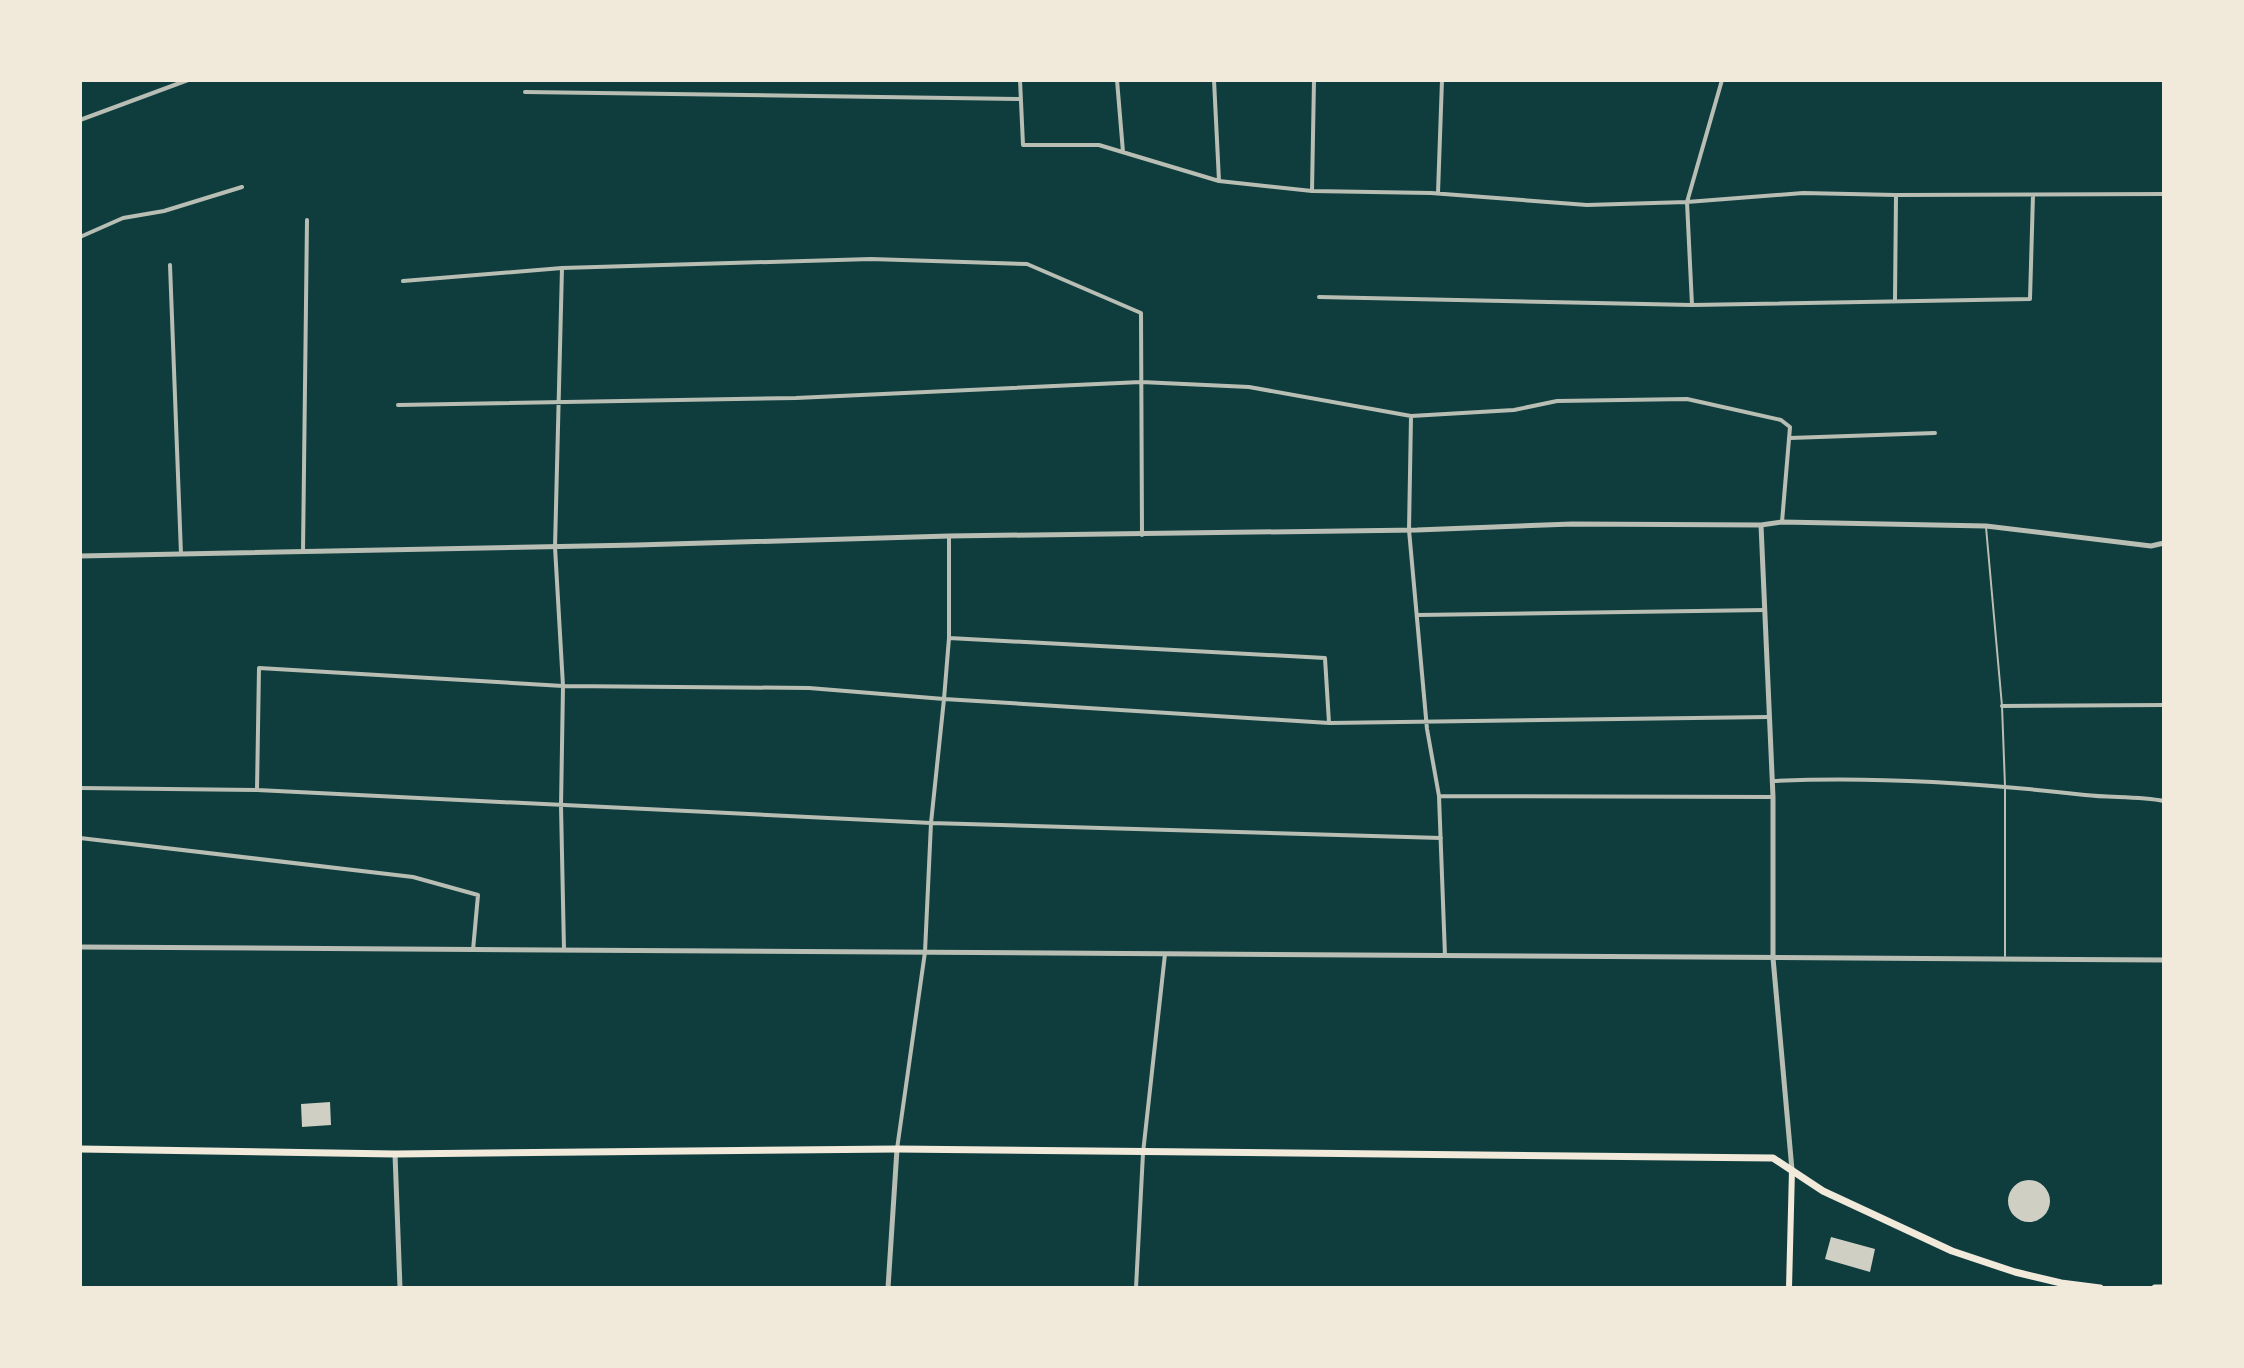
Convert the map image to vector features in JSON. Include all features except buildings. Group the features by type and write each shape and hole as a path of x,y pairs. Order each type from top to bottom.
{"main road":[{"path":"80,1149 395,1154 897,1149 1773,1158 1823,1191 1952,1251 2015,1272 2100,1288"},
{"path":"1789,1288 1792,1170"},
{"path":"2155,1288 2164,1288"}],"street":[{"path":"1020,80 1023,145 1099,145 1219,181 1312,191 1438,193 1587,205 1687,202 1803,193 2164,194"},
{"path":"1117,80 1123,152"},
{"path":"1214,80 1219,181"},
{"path":"1312,191 1314,80"},
{"path":"1438,193 1442,80"},
{"path":"1692,305 1687,202 1722,80"},
{"path":"80,120 185,81"},
{"path":"525,92 1021,99"},
{"path":"80,237 123,218 164,211 242,187"},
{"path":"1895,301 1896,195"},
{"path":"1319,297 1692,305 2030,299 2033,195"},
{"path":"303,552 307,220"},
{"path":"403,281 562,268 871,259 1027,264 1141,313 1142,535"},
{"path":"170,265 181,554"},
{"path":"562,268 555,547 563,686 561,806 564,950"},
{"path":"398,405 796,398 1141,382 1249,387 1411,416 1514,410 1557,401 1687,399 1781,420 1790,427 1782,522"},
{"path":"1411,416 1409,530 1426,721 1439,796 1445,956"},
{"path":"1789,438 1935,433"},
{"path":"80,556 949,536 1409,530 1572,524 1761,525 1782,522 1986,526 2151,546 2164,543"},
{"path":"1761,525 1773,797 1773,958 1792,1170"},
{"path":"888,1288 897,1149 925,952 931,823 949,638 949,536"},
{"path":"1417,615 1765,610"},
{"path":"949,638 1325,658 1329,723"},
{"path":"257,790 259,668 563,686 809,688 1329,723 1770,717"},
{"path":"2002,706 2164,705"},
{"path":"1772,781 1850,779 2005,786 2099,796 2141,796 2164,801"},
{"path":"80,788 257,790 931,823 1441,838"},
{"path":"1439,796 1773,797"},
{"path":"80,838 413,877 478,895 473,950"},
{"path":"80,947 2164,960"},
{"path":"1136,1288 1143,1153 1165,954"},
{"path":"395,1154 400,1288"}],"lane":[{"path":"1986,526 2002,706 2005,958"}]}
